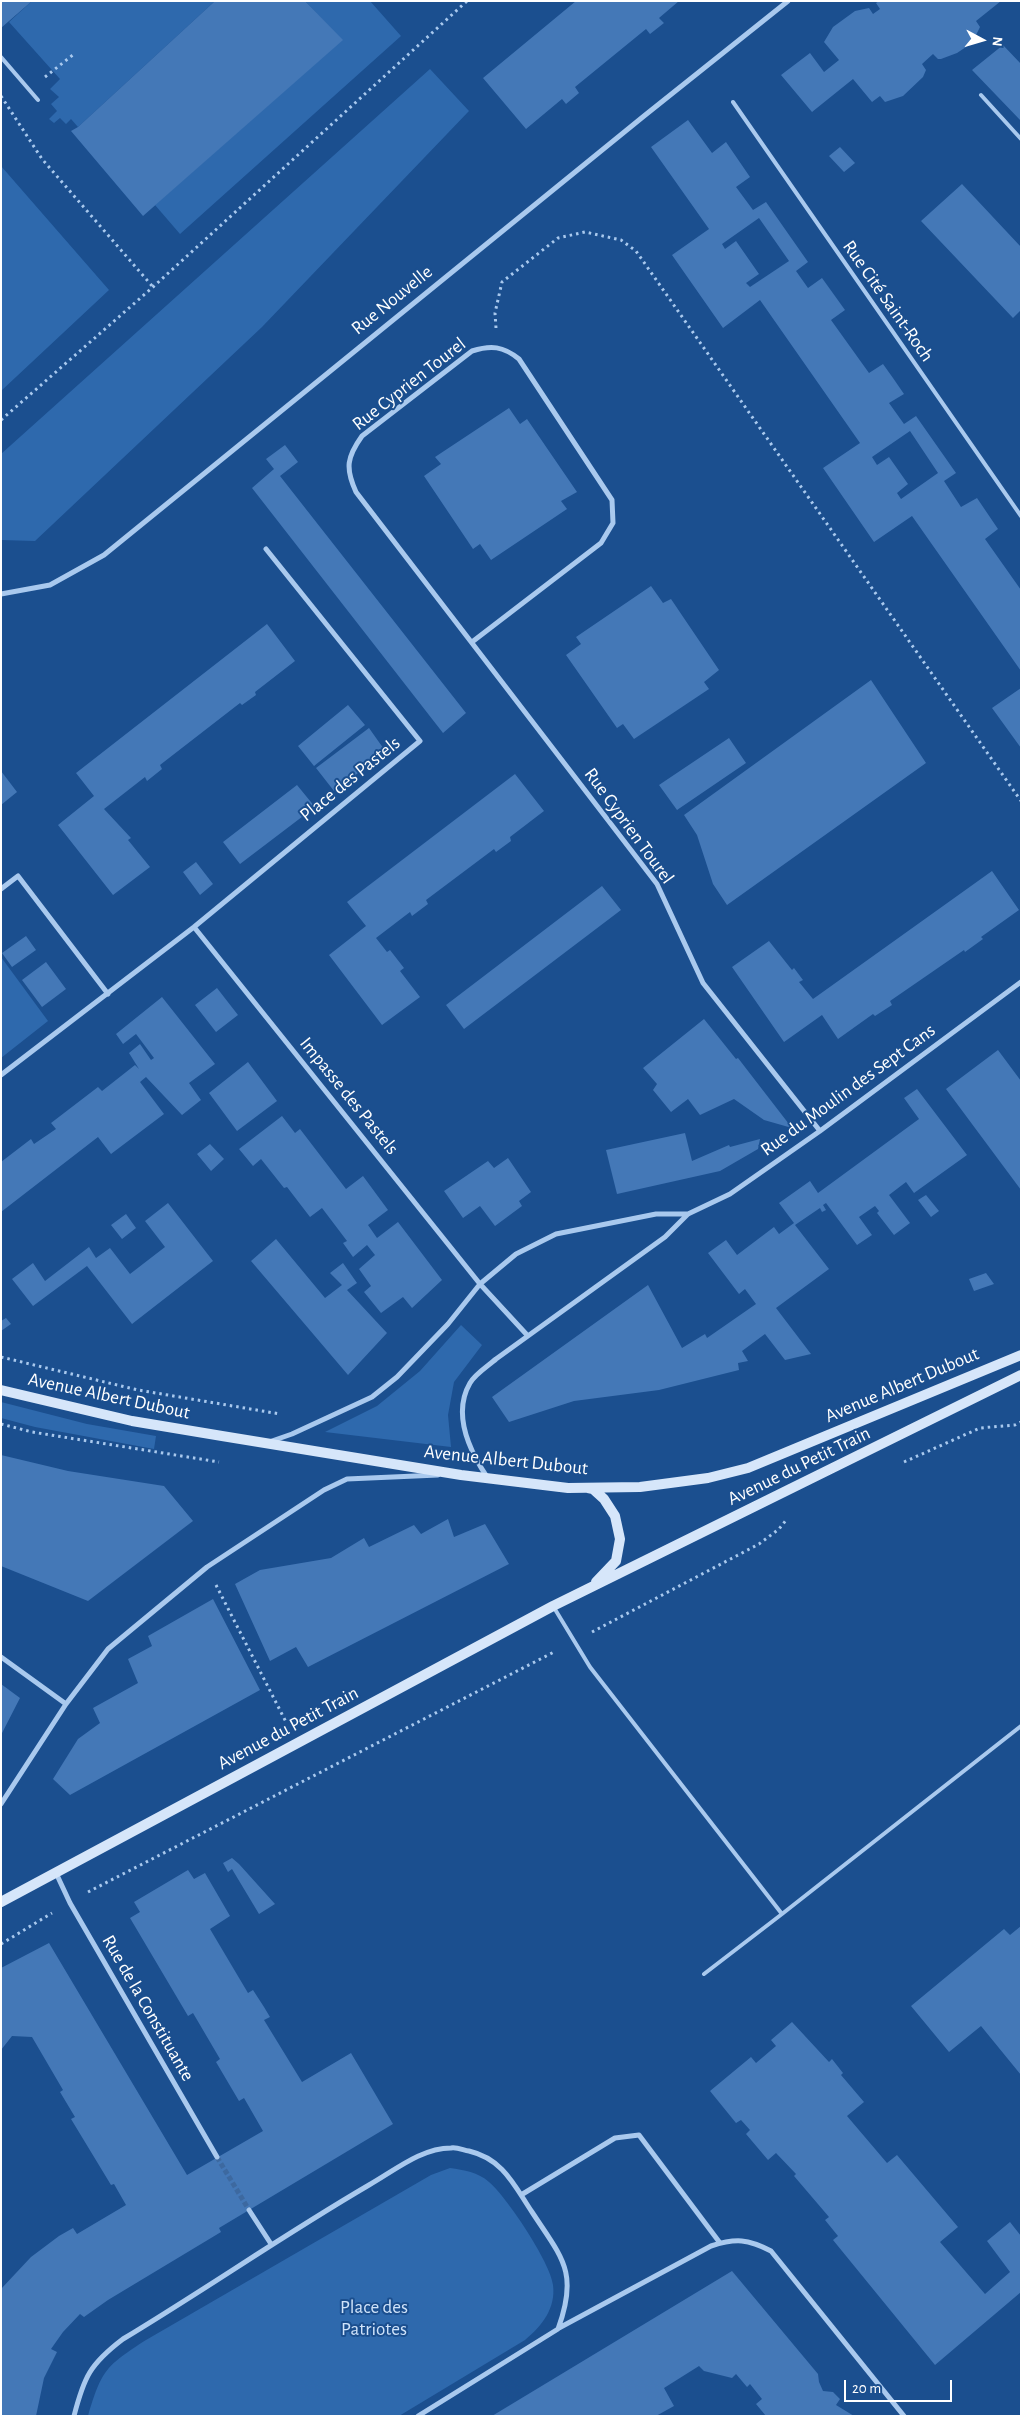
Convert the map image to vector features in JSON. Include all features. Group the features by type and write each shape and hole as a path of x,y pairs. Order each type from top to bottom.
{"main road":[{"name":"Avenue Albert Dubout","path":"1,1390 132,1421 461,1475 568,1488 649,1486 708,1478 748,1468 1021,1355"},
{"name":"Avenue du Petit Train","path":"4,1898 553,1606 1021,1376"},
{"name":"Avenue du Petit Train","path":"568,1488 593,1488 604,1499 615,1516 620,1539 616,1560 592,1586"}],"street":[{"name":"Rue Nouvelle","path":"1,594 50,585 104,555 788,1"},
{"name":"Rue Cyprien Tourel","path":"472,642 601,543 613,523 612,500 601,483 519,359 509,351 497,346 472,351 362,436 352,450 348,464 349,477 356,492 657,884 703,983 820,1131"},
{"name":"Place des Pastels","path":"1,1076 194,927 420,741 266,549"},
{"path":"1,889 18,876 108,994"},
{"name":"Impasse des Pastels","path":"194,927 480,1284"},
{"name":"Rue du Moulin des Sept Cans","path":"487,1477 466,1440 463,1414 464,1401 470,1382 496,1359 665,1237 688,1214 730,1194 820,1131 1021,982"},
{"name":"Rue du Moulin des Sept Cans","path":"265,1443 292,1434 372,1397 397,1376 448,1324 480,1284 516,1254 556,1234 656,1214 688,1214"},
{"path":"480,1284 528,1336"},
{"path":"1,1804 66,1704 108,1649 207,1567 324,1490 346,1479 461,1475"},
{"path":"1,1657 66,1704"},
{"name":"Rue de la Constituante","path":"55,1872 70,1903 217,2157"},
{"path":"521,2194 615,2138 639,2135 720,2243"},
{"path":"74,2416 89,2371 105,2353 271,2244 418,2157 436,2150 452,2147 493,2160 506,2173 521,2194 559,2253 567,2271 569,2291 558,2329"},
{"path":"249,2210 271,2244"},
{"path":"418,2416 558,2329 702,2250 735,2240 753,2242 771,2251 904,2416"}],"lane":[{"path":"1,57 38,100"},
{"path":"980,95 1021,139"},
{"name":"Rue Cité Saint-Roch","path":"733,102 1021,516"},
{"path":"553,1606 590,1668 782,1914"},
{"path":"704,1974 1021,1726"}],"path":[{"path":"1,420 153,287 467,1"},
{"path":"52,71 74,54"},
{"path":"1,96 42,159 153,287"},
{"path":"497,346 495,313 502,282 558,238 585,232 621,240 636,251 1021,801"},
{"path":"1,1357 138,1390 320,1420"},
{"path":"899,1464 980,1428 1015,1425 1021,1422"},
{"path":"1,1424 32,1432 227,1464"},
{"path":"1,1944 70,1903 759,1544 779,1529 792,1512"},
{"path":"207,1567 296,1744"}],"green space":[{"path":"32,1 215,1 78,127 71,119 66,124 60,118 54,123 49,119 57,111 51,104 59,97 50,89 60,79 9,22"},
{"path":"305,1 370,1 401,36 180,234 155,205 342,40"},
{"path":"430,69 469,111 262,327 35,541 1,540 1,454"},
{"path":"1,166 109,290 1,391"},
{"path":"1,957 48,1021 1,1058"},
{"path":"461,1325 482,1345 454,1382 448,1415 451,1447 325,1432 377,1406 420,1371"},
{"path":"1,1402 87,1424 156,1436 154,1449 35,1427 1,1418"},
{"name":"Place des Patriotes","path":"450,2168 476,2174 489,2182 506,2201 527,2230 545,2262 553,2285 550,2309 542,2323 525,2340 399,2416 88,2416 102,2378 107,2370 122,2356 146,2340 431,2175"}],"building":[{"path":"1,1 32,1 1,28"},
{"path":"215,1 305,1 343,40 143,216 71,131 78,127"},
{"path":"576,1 679,1 659,18 664,23 650,34 646,29 575,87 579,93 566,104 562,99 526,129 483,78"},
{"path":"879,1 1001,1 976,21 980,27 975,37 966,47 957,53 941,59 938,59 933,54 922,64 926,70 923,77 903,96 885,102 880,96 872,102 853,79 812,112 781,75 810,53 824,72 839,60 824,42 833,27 855,11 869,8 873,14 880,9 876,3"},
{"path":"1003,45 1021,64 1021,121 972,70"},
{"path":"688,120 712,153 726,142 750,177 736,187 753,210 766,202 808,262 796,271 808,288 822,278 845,310 831,320 869,373 883,364 893,378 904,394 889,403 904,424 916,416 956,473 944,481 961,507 977,498 998,529 985,539 1021,590 1021,671 912,516 874,542 823,468 860,443 760,300 723,328 672,255 709,229 651,147","holes":["759,218 789,261 750,287 746,283 759,274 736,241 725,249 722,244","910,431 938,473 901,499 897,493 908,484 889,457 877,465 872,457"]},
{"path":"840,147 855,163 844,172 829,156"},
{"path":"962,184 1021,247 1021,310 1013,318 921,221"},
{"path":"509,408 520,424 527,419 577,492 561,501 567,509 491,560 480,544 473,549 424,476 441,464 435,457"},
{"path":"285,445 298,462 280,476 466,713 443,733 252,488 274,469 266,459"},
{"path":"651,586 663,603 671,599 719,670 704,682 709,689 634,739 623,724 617,728 566,655 581,644 576,637"},
{"path":"267,624 295,661 255,692 256,695 242,705 240,703 160,765 162,769 147,781 145,777 104,809 131,838 128,840 150,867 113,895 58,825 94,796 76,773"},
{"path":"871,680 926,763 727,905 713,884 697,835 684,815"},
{"path":"1021,688 1021,748 992,708"},
{"path":"348,705 365,725 314,766 298,746"},
{"path":"369,728 386,752 334,791 316,768"},
{"path":"729,738 746,763 677,810 659,785"},
{"path":"1,771 17,792 1,805"},
{"path":"515,774 544,811 510,837 511,841 496,852 494,849 426,900 428,904 412,916 410,912 376,938 387,952 390,950 404,968 400,971 420,997 382,1025 329,955 366,926 347,902"},
{"path":"297,785 315,807 240,864 223,842"},
{"path":"196,862 213,884 200,895 183,872"},
{"path":"992,871 1019,910 981,937 983,939 965,952 964,950 890,1001 892,1005 875,1016 873,1014 838,1039 822,1015 784,1042 732,967 769,941 792,970 794,968 803,980 799,982 813,999"},
{"path":"602,886 621,910 464,1029 446,1005"},
{"path":"26,936 36,950 12,967 2,953"},
{"path":"46,962 66,989 42,1007 22,980"},
{"path":"217,988 238,1015 216,1032 195,1005"},
{"path":"162,997 215,1064 189,1083 201,1100 182,1115 146,1077 140,1082 164,1114 111,1154 98,1137 1,1212 1,1162 31,1139 34,1144 56,1129 51,1123 98,1087 102,1091 135,1065 139,1069 129,1053 140,1044 151,1060 154,1058 136,1034 123,1044 116,1034"},
{"path":"704,1019 736,1059 738,1058 792,1128 764,1120 734,1099 700,1115 688,1099 671,1112 653,1090 657,1084 643,1068"},
{"path":"998,1050 1021,1081 1021,1190 946,1089"},
{"path":"248,1062 277,1101 237,1131 209,1093"},
{"path":"917,1089 967,1155 914,1193 906,1182 889,1195 910,1223 894,1235 877,1213 879,1211 875,1206 859,1217 872,1235 857,1245 826,1203 823,1205 826,1210 822,1212 820,1208 795,1225 829,1269 776,1308 811,1354 785,1360 765,1334 742,1351 748,1361 738,1363 739,1370 659,1390 574,1401 509,1422 492,1397 648,1285 682,1348 705,1334 707,1338 756,1304 745,1289 739,1294 708,1253 726,1240 737,1255 774,1227 779,1234 794,1223 779,1203 810,1181 818,1193 919,1119 904,1098"},
{"path":"282,1116 295,1133 300,1129 346,1189 363,1176 388,1210 368,1225 377,1238 398,1222 442,1280 412,1308 403,1297 381,1313 364,1292 371,1286 359,1269 375,1255 367,1245 353,1257 343,1243 347,1241 322,1208 310,1217 287,1187 284,1188 261,1159 253,1166 239,1149"},
{"path":"685,1133 692,1161 729,1145 730,1147 760,1139 758,1149 720,1171 617,1194 606,1150"},
{"path":"210,1144 224,1159 211,1171 197,1154"},
{"path":"508,1158 531,1192 519,1201 522,1206 495,1226 480,1206 463,1218 444,1191 488,1161 494,1168"},
{"path":"926,1195 939,1211 931,1217 918,1200"},
{"path":"168,1203 213,1261 132,1324 87,1266 33,1306 12,1279 33,1263 45,1281 89,1247 96,1258 110,1248 130,1274 165,1247 145,1221"},
{"path":"126,1214 136,1228 122,1239 111,1225"},
{"path":"276,1239 325,1298 342,1285 330,1273 343,1263 357,1283 347,1290 387,1333 348,1375 251,1261"},
{"path":"986,1273 994,1284 974,1291 969,1279"},
{"path":"6,1318 11,1324 1,1331 1,1321"},
{"path":"1,1455 68,1471 164,1486 193,1521 88,1601 1,1566"},
{"path":"448,1519 454,1537 485,1524 509,1564 308,1667 296,1647 270,1661 235,1584 260,1570 331,1558 364,1538 369,1547 414,1525 421,1534"},
{"path":"213,1599 260,1690 70,1795 53,1779 78,1739 100,1723 93,1708 138,1683 128,1659 152,1646 148,1636"},
{"path":"1,1684 20,1698 1,1735"},
{"path":"232,1858 275,1904 259,1914 232,1869 228,1872 223,1863"},
{"path":"188,1870 194,1879 205,1873 230,1916 210,1929 248,1993 253,1990 264,2007 270,2017 264,2020 302,2082 351,2053 393,2124 219,2228 221,2232 108,2300 84,2317 80,2314 63,2332 51,2349 57,2352 44,2378 36,2416 1,2416 1,2289 31,2257 59,2236 73,2228 77,2234 126,2205 114,2184 111,2185 71,2119 75,2117 60,2092 63,2090 32,2037 12,2036 1,2050 1,1968 49,1943 187,2175 263,2131 244,2098 239,2101 216,2062 220,2059 193,2013 188,2016 130,1918 140,1912 134,1902"},
{"path":"1021,1926 1021,2075 981,2026 949,2052 911,2006 1004,1929 1010,1935"},
{"path":"792,2022 829,2062 832,2059 843,2073 841,2075 864,2102 847,2116 887,2163 897,2155 958,2227 940,2242 985,2294 1010,2272 987,2241 1010,2222 1021,2236 1021,2292 935,2365 833,2240 838,2236 825,2220 829,2217 794,2176 796,2174 776,2153 768,2160 746,2134 750,2130 741,2120 736,2123 710,2091 751,2057 756,2063 776,2046 771,2040"},
{"path":"732,2271 818,2374 823,2391 833,2392 840,2399 836,2405 854,2416 766,2416 756,2404 762,2399 750,2384 747,2387 736,2374 732,2378 704,2371 699,2366 664,2388 674,2406 656,2416 492,2416"}],"tunnel":[{"path":"217,2157 249,2210"}]}
